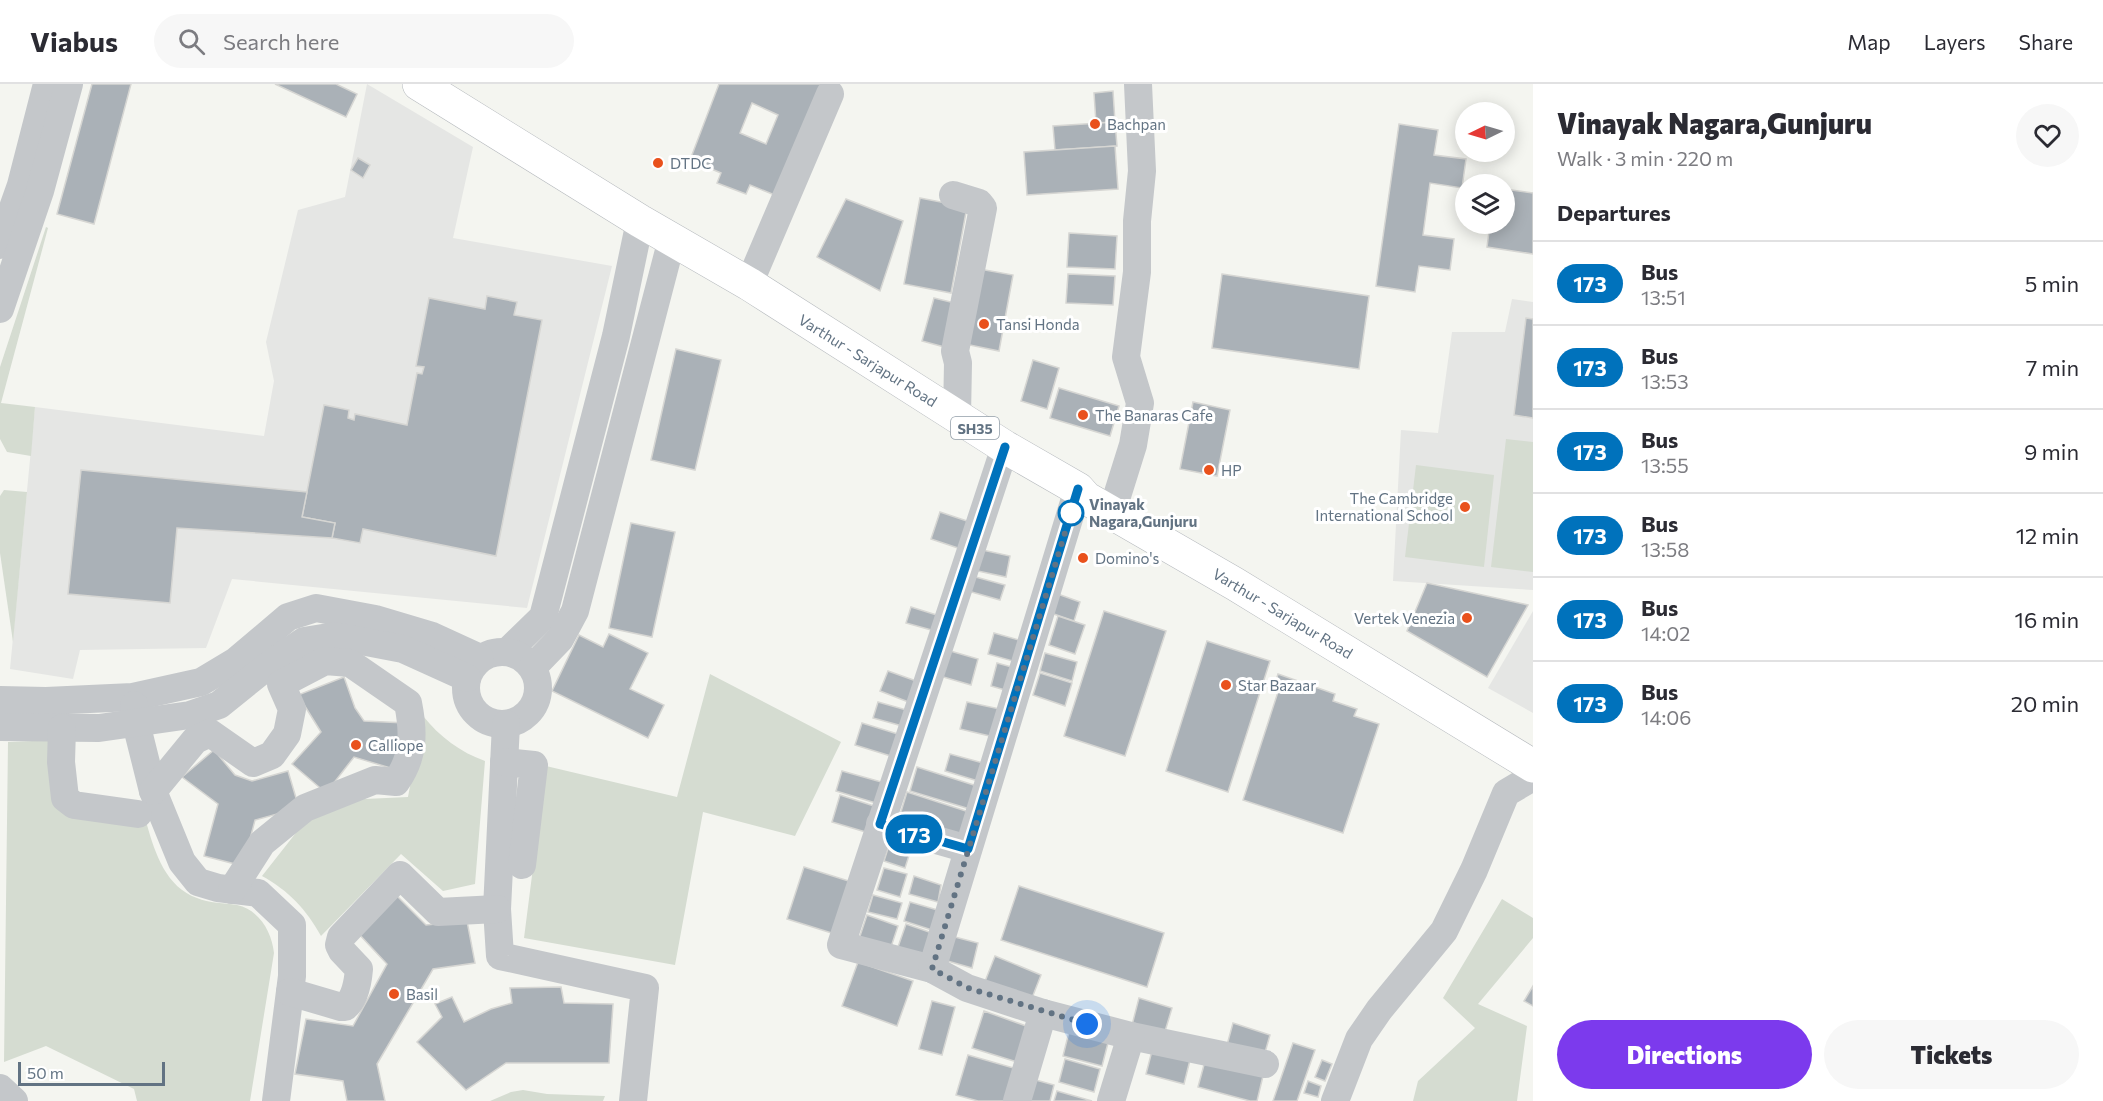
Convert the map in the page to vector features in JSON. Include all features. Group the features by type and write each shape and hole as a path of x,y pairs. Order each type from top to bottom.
{"main road":[{"name":"Varthur - Sarjapur Road","path":"419,84 749,285 1005,447 1078,489 1086,498 1368,664 1533,766"}],"street":[{"path":"0,245 21,185 47,84"},
{"path":"0,309 40,191 69,84"},
{"path":"1112,512 1133,445 1140,403 1126,357 1137,272 1137,221 1142,171 1138,84"},
{"path":"749,285 830,94"},
{"path":"953,195 979,203 983,208 955,351 958,363 957,416"},
{"path":"508,651 543,617 616,336 640,220"},
{"path":"533,667 560,639 575,611 672,239"},
{"path":"616,336 645,346"},
{"path":"1005,447 841,945 932,969 968,988 1043,1012 1131,1036 1265,1064"},
{"path":"932,969 1078,489"},
{"path":"0,700 46,701 190,715 219,705 270,664 304,641 335,636 403,649 473,668"},
{"path":"508,651 522,657 533,667 538,681 537,699 525,716 516,722 496,724 478,715 467,698 473,668 493,652 508,651"},
{"path":"146,803 195,740 210,733 253,763 272,755 287,734 292,709 281,684 326,661 350,663 408,704 413,730 406,767 396,782 375,780 305,808 261,843 232,890"},
{"path":"0,727 99,728 134,710"},
{"path":"134,710 146,803 182,862 198,882 258,893 292,925 290,992 276,1101"},
{"path":"506,724 497,909 500,956 645,988 633,1101"},
{"path":"62,728 61,762 65,798 74,805 146,803"},
{"path":"504,762 534,765 522,866"},
{"path":"1335,1101 1359,1039 1379,1010 1444,931 1474,870 1506,793 1533,777"},
{"path":"880,824 968,849"},
{"path":"290,992 345,1007 350,1003 359,969 342,951 339,945 341,937 400,875 438,912 497,909"},
{"path":"1017,1101 1043,1012"},
{"path":"1111,1101 1131,1036"},
{"path":"0,1088 14,1101"}],"shaded area":[{"path":"367,84 473,147 453,238 612,266 527,608 232,579 206,648 80,650 73,679 10,669 35,407 264,436 274,381 266,342 298,210 345,197"},
{"path":"46,227 48,228 1,403 35,407 31,456 7,452 0,439 0,367"},
{"name":"The Cambridge International School","path":"1512,299 1533,302 1533,590 1393,581 1401,430 1438,433 1452,332 1505,332"},
{"path":"1506,439 1533,442 1533,572 1491,567"},
{"path":"1416,465 1494,475 1484,567 1405,557"},
{"path":"4,490 27,492 13,642 0,553 0,496"},
{"path":"1533,611 1533,713 1488,688"},
{"path":"710,674 841,742 795,836 703,812 675,965 524,938 546,766 677,797"},
{"path":"423,716 451,743 485,761 475,884 443,891 401,854 321,936 296,902 262,876 321,801 408,797"},
{"path":"56,740 69,807 147,825 158,858 177,886 202,900 245,908 258,917 267,930 274,953 250,1101 137,1101 134,1089 46,1046 4,1062 8,742"},
{"path":"1502,899 1533,918 1533,938 1478,1004 1527,1026 1517,1101 1413,1101 1418,1081 1475,1028 1443,998"},
{"path":"523,1090 547,1094 605,1096 603,1101 490,1101 511,1092"}],"building":[{"path":"92,84 131,84 94,224 57,214"},
{"path":"275,84 336,84 357,94 346,117"},
{"path":"719,84 825,84 782,198 750,185 746,194 717,183 721,173 690,160","holes":["752,103 778,115 766,144 740,133"]},
{"path":"1113,91 1115,122 1096,123 1094,93"},
{"path":"1115,122 1117,146 1055,150 1053,126"},
{"path":"1399,124 1438,130 1434,155 1455,158 1455,162 1466,162 1464,174 1455,174 1455,187 1430,183 1423,235 1454,239 1450,270 1419,266 1415,292 1376,286"},
{"path":"1115,146 1118,189 1027,195 1024,152"},
{"path":"358,158 370,165 363,178 351,170"},
{"path":"1515,191 1533,193 1533,254 1487,247 1489,234 1515,234"},
{"path":"920,198 967,207 951,293 904,284"},
{"path":"846,199 903,221 880,291 817,257"},
{"path":"1069,233 1117,236 1115,269 1067,267"},
{"path":"974,268 1013,275 999,351 960,343"},
{"path":"1068,274 1115,276 1113,305 1066,303"},
{"path":"1222,274 1369,296 1359,369 1212,348"},
{"path":"487,296 517,302 514,315 542,320 496,556 363,529 360,543 332,538 335,523 302,517 324,405 349,410 348,418 354,420 355,414 407,425 417,373 422,374 424,367 416,366 429,298 485,309"},
{"path":"934,298 959,304 948,348 922,341"},
{"path":"1526,318 1533,319 1533,418 1514,415"},
{"path":"676,349 721,360 695,470 651,460"},
{"path":"1033,360 1059,368 1047,409 1021,401"},
{"path":"1059,388 1119,406 1110,436 1050,418"},
{"path":"1193,402 1230,410 1217,476 1180,469"},
{"path":"81,470 307,492 302,517 335,523 332,538 177,528 170,603 68,594"},
{"path":"940,512 976,524 967,551 931,539"},
{"path":"631,523 675,532 652,637 609,628"},
{"path":"978,549 1010,556 1006,577 973,570"},
{"path":"972,576 1005,585 1000,600 968,591"},
{"name":"Vertek Venezia","path":"1427,583 1528,605 1487,677 1407,631"},
{"path":"1055,593 1080,602 1074,621 1048,612"},
{"path":"911,607 940,616 935,631 906,623"},
{"path":"1104,611 1166,631 1125,756 1064,736"},
{"path":"1058,616 1085,625 1075,654 1049,645"},
{"path":"994,633 1026,642 1020,663 988,654"},
{"path":"609,634 648,653 630,689 664,705 648,738 552,691 579,635 603,647"},
{"path":"1207,641 1270,661 1228,792 1166,771"},
{"path":"940,648 978,659 971,685 933,674"},
{"path":"1045,653 1077,662 1072,681 1040,671"},
{"path":"997,663 1019,669 1012,692 991,686"},
{"path":"888,671 919,682 911,703 880,691"},
{"path":"1040,673 1072,683 1065,706 1033,695"},
{"path":"1278,674 1335,694 1333,701 1357,709 1354,716 1379,724 1343,833 1243,800 1278,692 1273,690"},
{"name":"Calliope","path":"344,677 355,708 364,721 406,723 397,770 354,757 326,793 292,764 321,732 298,695"},
{"path":"878,702 910,711 906,727 873,718"},
{"path":"967,702 1000,709 994,737 960,729"},
{"path":"862,723 901,735 894,757 855,745"},
{"path":"214,750 235,775 252,781 288,771 299,808 255,820 243,866 204,856 218,804 182,777"},
{"path":"950,754 983,763 978,781 945,771"},
{"path":"917,767 980,787 973,810 910,791"},
{"path":"842,771 885,783 879,804 836,791"},
{"path":"907,792 972,813 965,836 900,815"},
{"path":"840,795 877,807 869,833 832,822"},
{"path":"891,839 912,846 905,868 884,861"},
{"path":"804,867 855,883 838,935 787,919"},
{"path":"884,868 907,874 900,897 877,890"},
{"path":"914,876 941,885 938,902 909,894"},
{"path":"1019,886 1164,933 1147,987 1001,940"},
{"name":"Basil","path":"396,895 426,925 467,921 475,963 433,969 377,1064 385,1101 347,1101 343,1081 295,1074 306,1019 353,1026 387,964 358,933"},
{"path":"873,895 902,903 897,919 868,912"},
{"path":"910,902 941,911 935,931 904,921"},
{"path":"867,915 898,926 890,950 859,939"},
{"path":"906,924 935,934 927,958 898,947"},
{"path":"951,936 978,943 972,968 944,960"},
{"path":"995,956 1041,975 1030,1003 984,984"},
{"path":"858,962 913,981 897,1026 842,1006"},
{"path":"1533,986 1533,1006 1524,1001"},
{"path":"561,987 564,1003 613,1004 609,1063 506,1063 466,1090 417,1042 442,1017 435,1004 452,997 464,1022 491,1009 512,1003 510,988"},
{"path":"1139,998 1172,1008 1163,1038 1131,1029"},
{"path":"932,1001 955,1007 942,1055 919,1049"},
{"path":"984,1011 1029,1027 1017,1062 972,1048"},
{"path":"1233,1023 1270,1035 1264,1056 1227,1045"},
{"path":"1070,1028 1109,1039 1102,1066 1063,1056"},
{"path":"1293,1043 1315,1050 1297,1101 1273,1101"},
{"path":"1153,1047 1191,1056 1184,1084 1146,1074"},
{"path":"968,1055 1017,1069 1008,1101 978,1101 956,1095"},
{"path":"1065,1059 1100,1069 1094,1092 1059,1082"},
{"path":"1322,1060 1332,1064 1325,1081 1315,1077"},
{"path":"1205,1061 1263,1076 1257,1101 1198,1087"},
{"path":"1025,1077 1054,1085 1050,1101 1019,1101"},
{"path":"1308,1081 1321,1086 1318,1097 1304,1093"},
{"path":"1057,1091 1092,1101 1054,1101"}],"bus line":[{"name":"173","path":"1005,447 880,824 968,849 1078,489"}],"place":[{"name":"Bachpan","path":"1095,124"},
{"name":"DTDC","path":"658,163"},
{"name":"Tansi Honda","path":"984,324"},
{"name":"The Banaras Cafe","path":"1083,415"},
{"name":"HP","path":"1209,470"},
{"name":"The Cambridge International School","path":"1465,507"},
{"name":"Vinayak Nagara,Gunjuru","path":"1071,513"},
{"name":"Domino's","path":"1083,558"},
{"name":"Vertek Venezia","path":"1467,618"},
{"name":"Star Bazaar","path":"1226,685"},
{"name":"Calliope","path":"356,745"},
{"name":"Basil","path":"394,994"}],"route":[{"path":"1071,513 932,969 968,988 1087,1024"}]}
